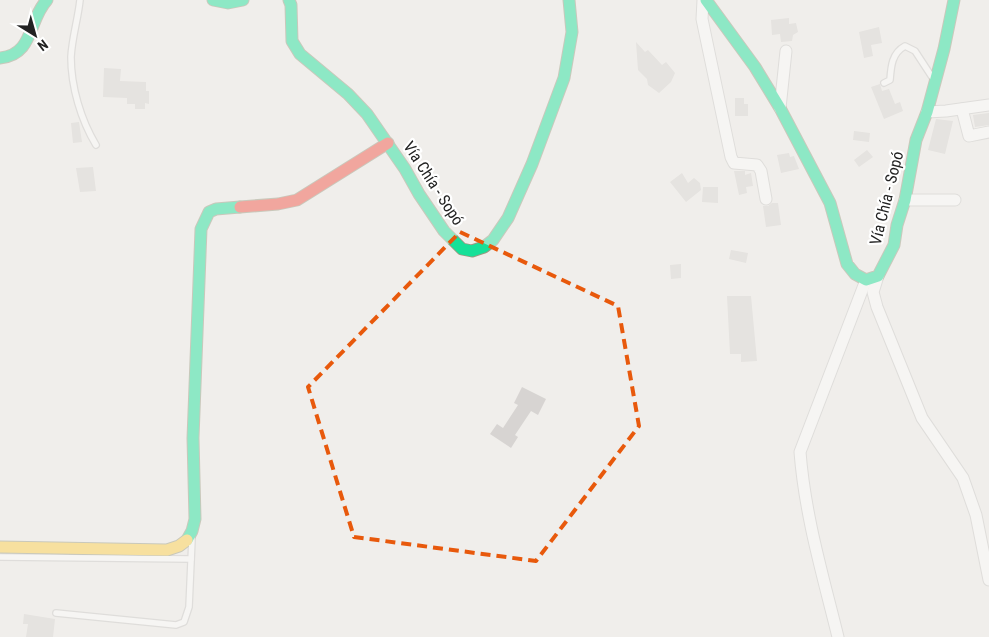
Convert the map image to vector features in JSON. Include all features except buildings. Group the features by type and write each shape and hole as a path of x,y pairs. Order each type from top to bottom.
{"street":[{"path":"0,58 3,59 18,53 26,41 39,8 47,0"},
{"path":"213,0 221,3 233,3 243,0"},
{"name":"Vía Chía - Sopó","path":"289,0 291,5 292,41 300,54 361,107 388,143 419,194 448,236 462,249 472,251 484,247 493,240 508,218 532,164 564,78 572,32 569,0"},
{"path":"705,0 702,19 731,157 734,163 757,165 761,171 766,199"},
{"name":"Vía Chía - Sopó","path":"705,0 746,53 780,108 830,203 847,264 855,274 866,280"},
{"name":"Vía Chía - Sopó","path":"878,276 894,245 897,225 905,200 916,140 927,112 944,49 954,0"},
{"path":"780,108 786,51"},
{"path":"927,112 989,105"},
{"path":"962,109 969,136 989,132"},
{"path":"0,547 167,550 178,548 188,540 195,519 193,438 201,229 208,212 216,209 278,204 297,200 388,143"},
{"path":"905,200 955,200"},
{"path":"838,637 808,519 802,482 800,452 866,280 878,276"},
{"path":"878,276 874,292 877,307 922,418 963,478 976,515 989,580"}],"lane":[{"path":"80,0 72,57 73,75 80,112 87,130 96,145"},
{"path":"884,83 890,80 893,57 898,50 905,46 915,51 935,81"},
{"path":"56,613 176,625 184,622 189,607 192,532"},
{"path":"0,557 191,559"}],"highlighted area":[{"path":"460,232 618,306 639,426 536,561 354,537 308,387"}],"traffic: fast":[{"path":"0,58 11,55 25,44 36,17 47,0"},
{"path":"213,0 228,3 243,0"},
{"path":"289,0 291,5 292,41 300,54 348,94 367,114 405,169 444,231 462,249 472,251 484,247 493,240 508,218 532,164 564,78 572,32 569,0"},
{"path":"706,0 755,67 780,108 830,203 847,264 855,274 866,280 878,276 894,245 897,225 905,200 916,140 927,112 944,49 954,0"},
{"path":"187,540 195,519 193,438 201,229 209,212 216,209 240,207"}],"traffic: slow":[{"path":"0,547 167,550 179,546 187,540"}],"traffic: jam":[{"path":"240,207 278,204 297,200 388,143"}]}
